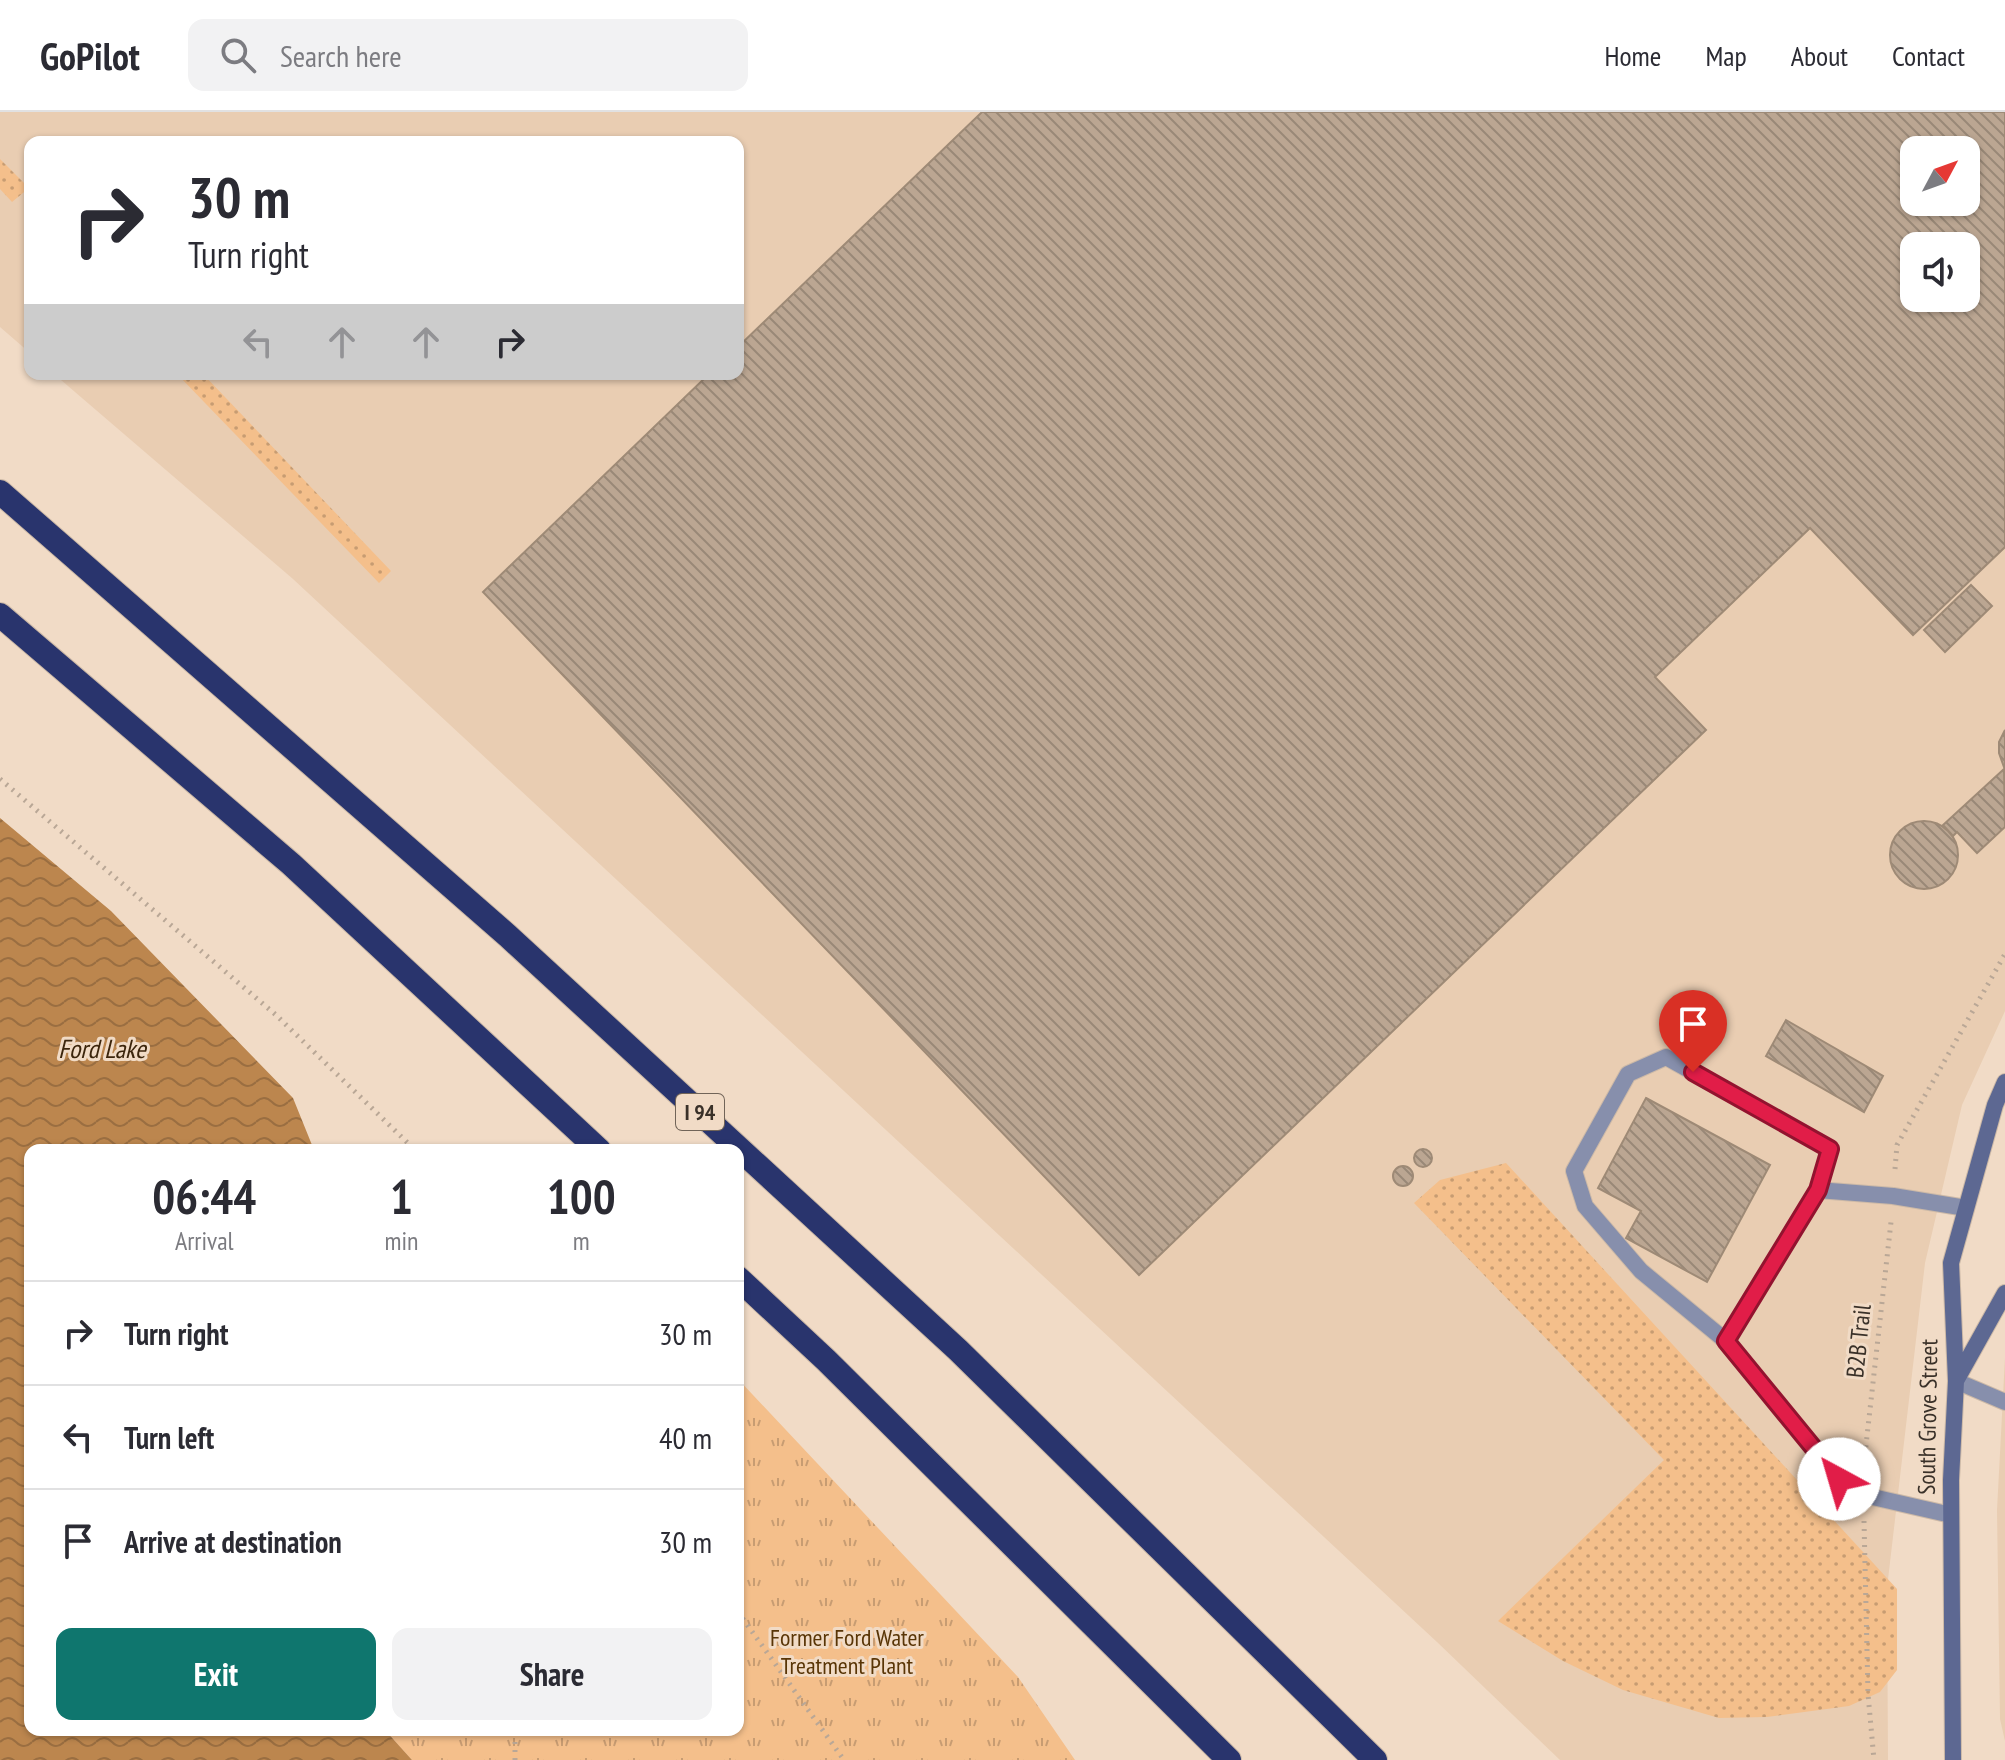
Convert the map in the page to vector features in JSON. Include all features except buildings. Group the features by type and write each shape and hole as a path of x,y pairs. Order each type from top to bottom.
{"highway":[{"name":"I 94","path":"0,492 508,936 735,1144"},
{"path":"0,615 291,864 593,1144"},
{"name":"I 94","path":"744,1153 924,1318 1375,1760"},
{"path":"744,1284 826,1360 1229,1760"}],"main road":[{"name":"South Grove Street","path":"1953,1760 1951,1515 1956,1381 1951,1263 2005,1082"},
{"path":"1956,1381 2005,1293"}],"lane":[{"path":"1726,1341 1818,1190 1830,1149 1666,1057 1628,1074 1574,1171 1585,1206 1641,1271 1726,1341 1839,1479 1864,1495 1951,1515"},
{"path":"1818,1190 1893,1196 1966,1208"},
{"path":"1956,1381 2005,1402"}],"path":[{"path":"0,779 276,1015 409,1144"},
{"name":"B2B Trail","path":"1874,1760 1868,1694 1863,1471 1897,1145 2005,954"},
{"path":"744,1620 844,1760"},
{"path":"515,1736 515,1760"}],"shaded area":[{"path":"0,112 2005,112 2005,1011 1962,1105 1925,1263 1887,1588 1888,1760 1560,1760 1437,1642 293,579 61,380 744,380 744,136 24,136 24,348 0,327"},
{"path":"2005,1358 2005,1741 2000,1719 1997,1510"}],"green space":[{"path":"0,159 24,183 24,192 12,202 0,189"},
{"path":"183,380 209,380 391,571 379,583"},
{"path":"1506,1163 1897,1589 1897,1670 1880,1692 1849,1706 1767,1717 1719,1718 1623,1690 1563,1661 1498,1621 1664,1460 1414,1203 1440,1180"},
{"name":"Former Ford Water Treatment Plant","path":"744,1385 1018,1677 1075,1760 412,1760 390,1736 744,1736"}],"water":[{"name":"Ford Lake","path":"0,818 111,911 293,1098 312,1144 24,1144 24,1736 390,1736 412,1760 0,1760"}],"route":[{"path":"1693,1072 1830,1149 1818,1190 1726,1341 1839,1479"}]}
